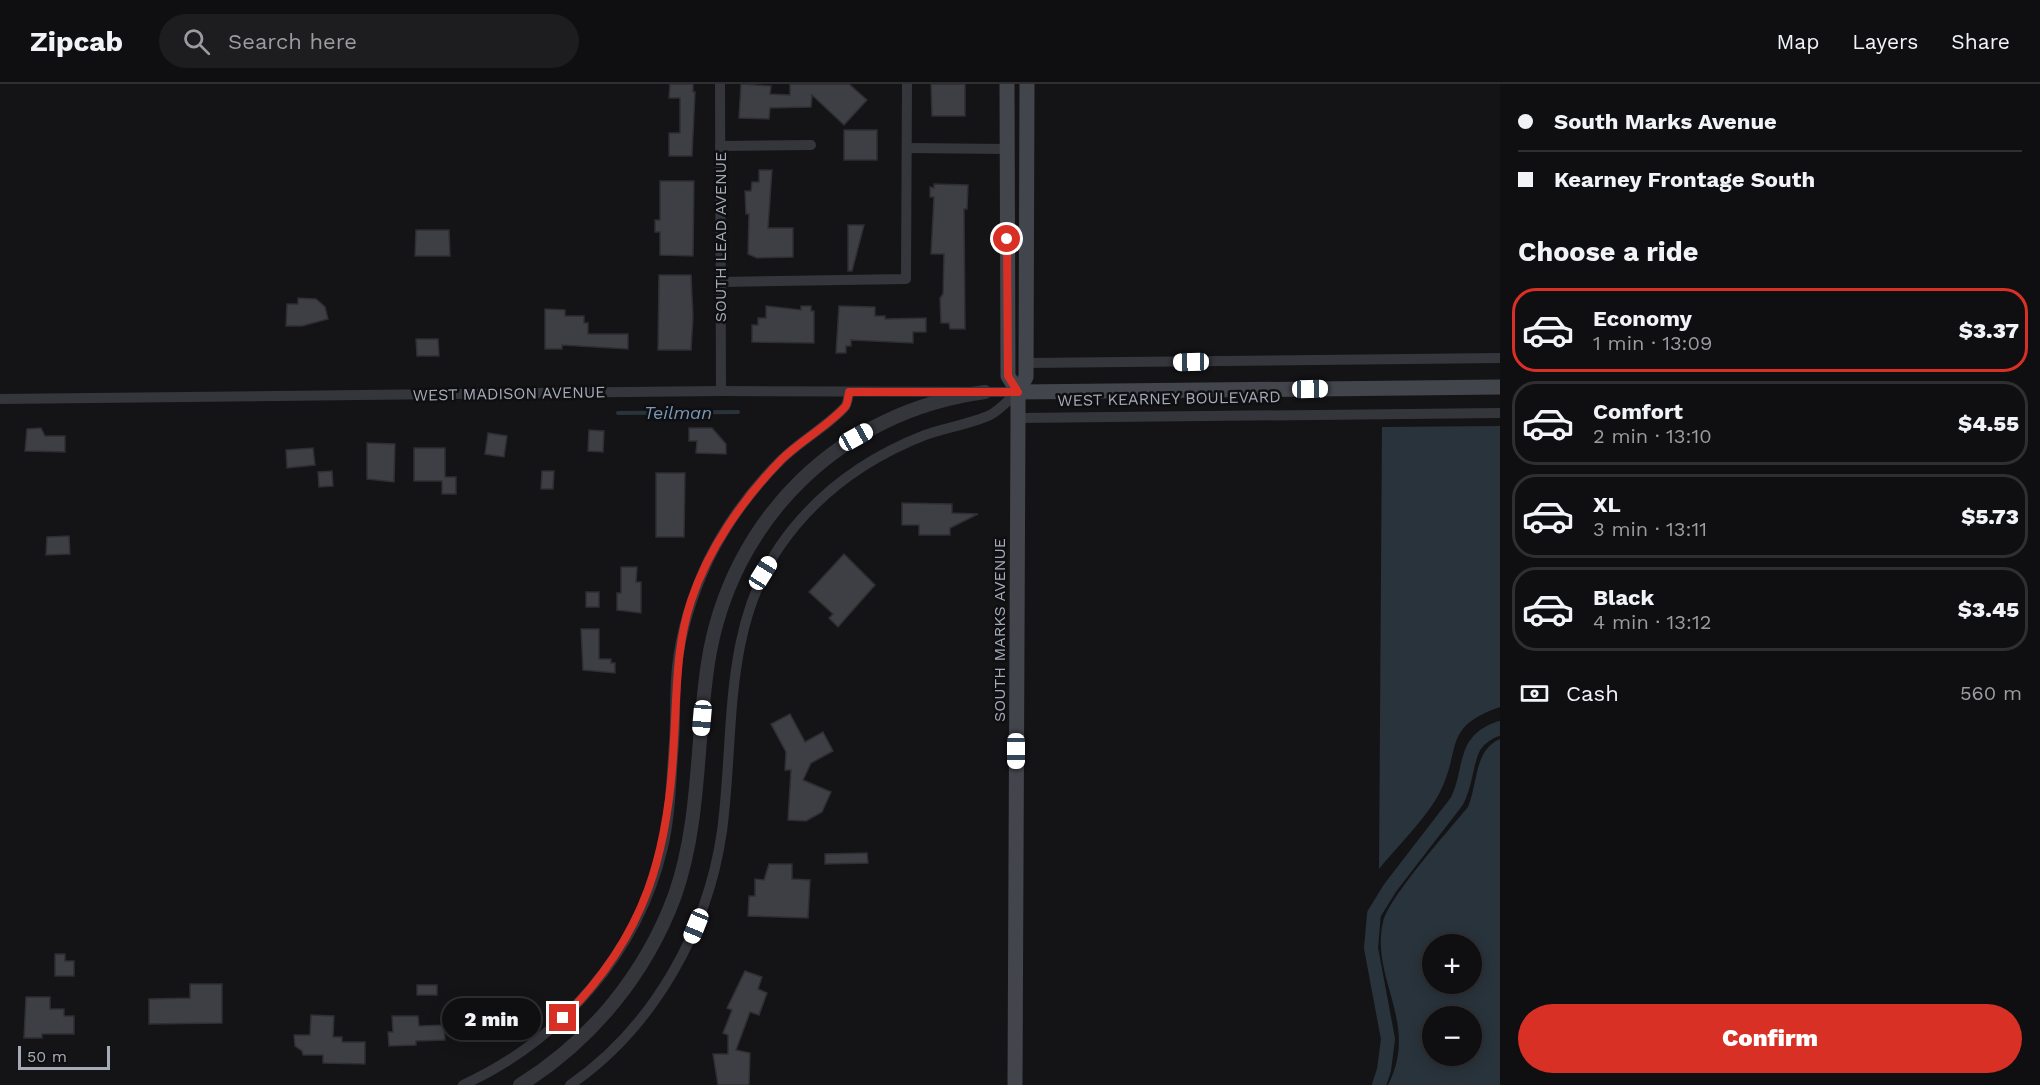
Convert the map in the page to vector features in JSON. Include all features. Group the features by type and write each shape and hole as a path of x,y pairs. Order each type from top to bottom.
{"main road":[{"name":"SOUTH MARKS AVENUE","path":"1007,84 1008,376 1018,392"},
{"name":"SOUTH MARKS AVENUE","path":"1015,1085 1018,392 1026,377 1027,84"},
{"name":"WEST KEARNEY BOULEVARD","path":"1018,392 1500,387"}],"street":[{"name":"SOUTH LEAD AVENUE","path":"720,84 721,391"},
{"path":"720,282 906,279 907,84"},
{"path":"720,146 811,145"},
{"path":"907,148 1006,149"},
{"path":"1026,363 1500,358"},
{"name":"WEST MADISON AVENUE","path":"0,399 721,391 1018,392"},
{"path":"463,1085 507,1062 551,1030 596,984 631,929 663,847 674,741 677,666 691,600 710,558 736,515 781,460 846,407 849,392"},
{"path":"520,1085 573,1046 609,1010 644,960 668,912 681,875 690,832 708,662 716,626 736,568 770,514 803,476 856,437 894,417 929,403 985,392"},
{"path":"570,1085 617,1046 650,1007 685,949 705,903 722,830 737,653 745,620 759,583 779,547 815,504 858,469 899,445 990,415 1018,392"},
{"name":"WEST KEARNEY BOULEVARD","path":"1018,418 1500,413"}],"shaded area":[{"path":"1500,426 1500,707 1469,723 1461,731 1456,740 1447,777 1435,801 1379,869 1382,427"},
{"path":"1500,739 1500,1085 1388,1085 1396,1063 1399,1041 1397,1021 1383,963 1381,943 1383,922 1396,897 1468,807 1485,751"}],"building":[{"path":"670,84 693,84 693,92 695,92 692,156 669,156 669,133 680,133 680,98 669,98"},
{"path":"741,84 771,86 770,94 790,95 790,84 849,84 867,100 844,125 812,95 811,107 770,108 769,119 739,118"},
{"path":"931,84 965,84 965,116 932,116"},
{"path":"844,130 877,130 877,160 844,160"},
{"path":"759,170 772,170 768,228 793,228 793,257 757,258 748,254 749,214 746,214 745,191 751,191 752,182 759,182"},
{"path":"660,181 694,181 693,256 660,255 660,232 655,232 655,220 660,220"},
{"path":"934,184 968,185 967,209 964,209 965,329 950,329 949,323 941,323 940,298 943,294 944,254 931,254 934,197 930,197 930,187 934,188"},
{"path":"848,225 864,225 852,271 848,271"},
{"path":"416,230 449,230 450,256 415,256"},
{"path":"659,275 691,275 693,317 691,350 658,350"},
{"path":"298,298 316,299 325,307 328,319 302,326 286,326 287,304 298,304"},
{"path":"766,306 801,310 801,306 811,306 811,311 814,311 814,343 752,342 752,325 758,325 758,318 766,318"},
{"path":"839,306 875,307 875,316 885,316 885,319 926,318 926,332 913,332 913,343 851,340 851,346 846,346 846,353 836,353"},
{"path":"545,309 565,310 565,316 584,316 584,323 588,323 588,334 628,334 628,349 562,345 562,349 545,349"},
{"path":"416,339 438,339 439,356 417,356"},
{"path":"41,428 45,436 65,436 65,452 25,451 27,429"},
{"path":"689,428 712,428 726,444 726,454 696,453 697,441 689,441"},
{"path":"589,430 604,431 603,452 588,451"},
{"path":"488,433 507,436 504,457 485,454"},
{"path":"367,443 395,444 394,482 367,479"},
{"path":"313,448 315,465 287,468 286,450"},
{"path":"414,448 445,448 445,477 456,477 456,494 442,494 442,481 414,481"},
{"path":"332,471 333,486 319,487 318,472"},
{"path":"542,471 554,471 553,489 541,489"},
{"path":"656,473 685,473 684,537 656,537"},
{"path":"902,503 952,504 952,513 978,514 950,528 950,535 919,535 919,525 902,525"},
{"path":"69,536 70,554 46,555 47,537"},
{"path":"844,554 875,585 838,627 829,618 833,614 809,592"},
{"path":"621,567 637,567 636,582 641,582 641,613 617,610 617,593 621,593"},
{"path":"586,592 599,592 599,607 586,607"},
{"path":"581,629 599,629 599,659 611,659 611,663 615,663 615,673 583,670"},
{"path":"790,714 805,742 823,732 833,751 811,763 803,780 831,792 822,812 806,821 788,820 791,770 785,770 786,752 771,724"},
{"path":"867,853 868,863 825,864 825,854"},
{"path":"769,864 792,864 792,879 810,880 808,918 748,916 749,896 755,896 755,879 764,880"},
{"path":"55,954 65,954 65,961 74,961 74,976 55,976"},
{"path":"745,971 762,977 758,989 767,993 759,1015 750,1012 736,1050 750,1053 749,1085 718,1085 713,1054 728,1054 728,1035 723,1033 732,1010 727,1008"},
{"path":"190,984 222,984 222,1023 149,1024 149,999 190,998"},
{"path":"417,985 437,985 437,995 417,995"},
{"path":"26,997 50,997 50,1009 64,1009 64,1016 74,1016 74,1034 42,1034 42,1038 24,1038"},
{"path":"311,1015 334,1016 333,1037 342,1037 342,1042 365,1042 365,1064 323,1063 323,1055 303,1055 302,1051 295,1046 294,1035 310,1035"},
{"path":"392,1016 418,1016 419,1026 444,1025 445,1040 416,1041 416,1045 389,1046 388,1032 393,1032"}],"waterway":[{"name":"Teilman","path":"618,413 738,412"},
{"path":"1379,1085 1384,1070 1388,1039 1371,948 1374,914 1390,888 1457,801 1473,749 1487,734 1500,728"}],"route":[{"path":"563,1018 596,984 631,929 663,847 674,741 677,666 682,635 691,600 722,536 749,498 781,460 846,407 849,392 1018,392 1008,376 1007,239"}]}
